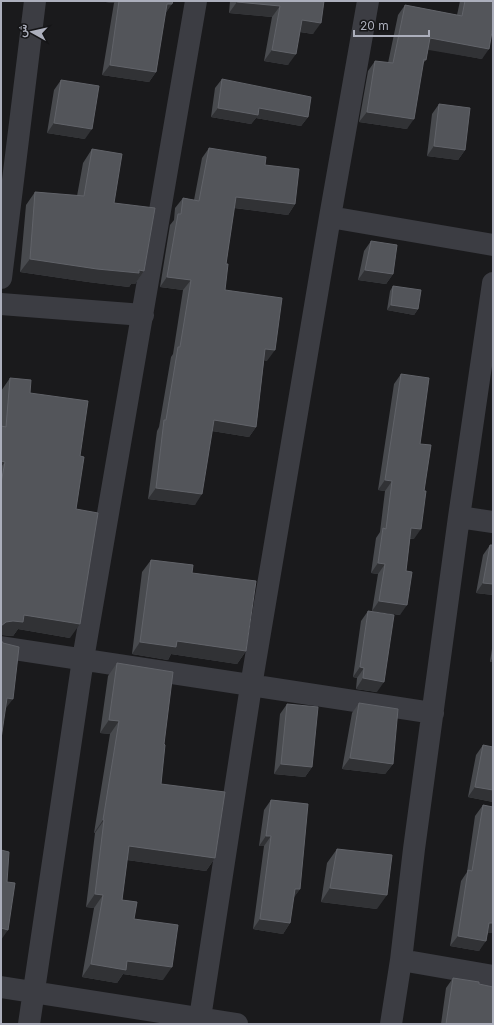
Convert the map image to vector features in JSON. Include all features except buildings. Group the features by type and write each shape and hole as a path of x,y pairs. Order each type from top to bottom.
{"street":[{"path":"1,278 35,1"},
{"path":"29,1024 35,993 83,659 196,1"},
{"path":"200,1018 251,686 368,1"},
{"path":"330,217 493,245"},
{"path":"391,1024 401,960 414,848 459,517 489,333 493,282"},
{"path":"1,304 143,315"},
{"path":"459,517 493,522"},
{"path":"1,647 433,713"},
{"path":"401,960 493,976"},
{"path":"1,987 237,1024"}]}
